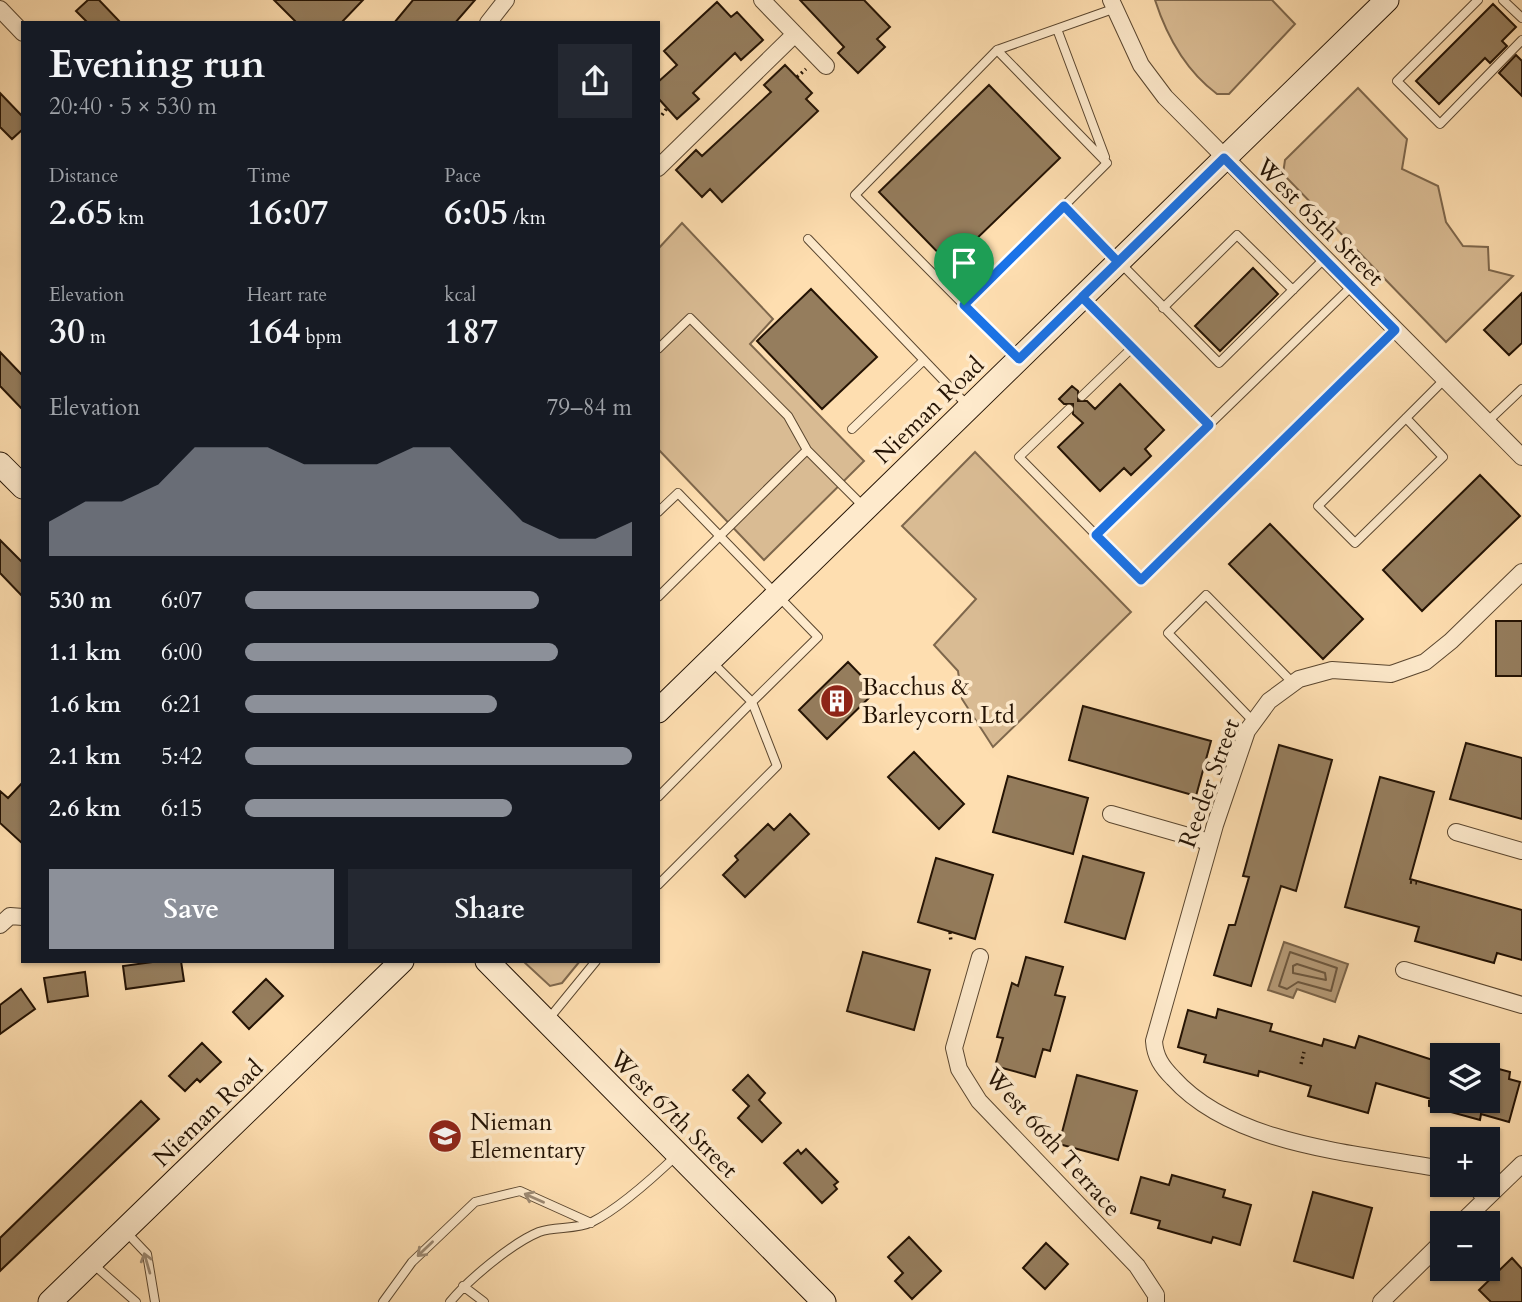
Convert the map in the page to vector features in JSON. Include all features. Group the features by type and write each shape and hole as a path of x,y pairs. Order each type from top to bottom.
{"main road":[{"name":"Nieman Road","path":"660,709 1387,0"},
{"path":"0,464 21,485"},
{"name":"Nieman Road","path":"50,1302 400,963"},
{"name":"West 67th Street","path":"489,963 824,1302"}],"street":[{"path":"490,21 506,0"},
{"path":"762,0 826,66"},
{"name":"West 65th Street","path":"1112,5 1141,65 1165,97 1522,457"},
{"path":"0,9 21,31"},
{"path":"660,166 795,34"},
{"name":"Reeder Street","path":"1430,1167 1276,1137 1226,1117 1190,1097 1160,1064 1154,1050 1154,1041 1209,842 1247,731 1269,701 1293,683 1332,670 1391,674 1425,662 1451,641 1522,572"},
{"path":"1111,814 1209,842"},
{"path":"1456,832 1522,851"},
{"name":"West 66th Terrace","path":"980,957 954,1048 959,1069 979,1101 1137,1266 1156,1295 1156,1302"},
{"path":"1404,970 1522,1005"},
{"path":"1474,1211 1522,1164"},
{"path":"1381,1302 1430,1254"}],"lane":[{"path":"1478,0 1397,81 1440,124 1522,40"},
{"path":"1503,0 1520,13"},
{"path":"1019,359 855,195 997,50 1057,29 1112,5"},
{"path":"1057,29 1108,163"},
{"path":"997,50 1108,163"},
{"path":"964,305 1108,163"},
{"path":"1064,206 1219,363 1325,258"},
{"path":"1163,308 1237,235 1293,290"},
{"path":"808,239 969,408"},
{"path":"1096,535 1352,286"},
{"path":"1082,297 1209,425"},
{"path":"660,347 690,318 788,416 807,450 866,509"},
{"path":"1069,409 1019,457 1141,580 1395,330"},
{"path":"1082,396 1133,347"},
{"path":"852,429 924,360"},
{"path":"1406,418 1443,457 1355,543 1318,506 1406,418 1445,379"},
{"path":"1488,422 1522,389"},
{"path":"660,595 807,450"},
{"path":"660,510 678,493 818,637 660,795"},
{"path":"1254,722 1168,633 1206,595 1293,683"},
{"path":"660,883 776,766 752,702 710,660"},
{"path":"546,1021 594,963"},
{"path":"450,1302 463,1286 539,1232 591,1223 658,1173 677,1154"},
{"path":"383,1302 412,1262 475,1202 520,1191 591,1223"},
{"path":"124,1230 146,1254 155,1302"},
{"path":"91,1262 136,1302"},
{"path":"463,1286 484,1302"}],"path":[{"path":"662,115 667,108"},
{"path":"1410,882 1417,883"},
{"path":"950,932 951,942"},
{"path":"1301,1064 1304,1052"}],"shaded area":[{"path":"1155,0 1272,0 1295,24 1229,94 1217,94 1196,75 1179,52 1165,27"},
{"path":"1358,88 1407,139 1402,169 1438,186 1446,222 1463,246 1488,247 1489,270 1513,276 1446,342 1283,174 1285,160"},
{"path":"682,223 773,319 750,344 864,461 764,560 660,451 660,247"},
{"path":"975,452 1131,612 993,747 962,699 958,671 934,645 976,599 902,526"},
{"path":"525,963 578,963 562,983 550,986"}],"water":[{"path":"1284,942 1348,964 1335,1002 1297,989 1293,998 1268,990"}],"building":[{"path":"88,0 99,0 119,21 86,21 76,11"},
{"path":"274,0 363,0 343,21 295,21"},
{"path":"413,0 475,0 457,21 396,21"},
{"path":"800,0 864,0 890,27 877,39 885,47 858,73 838,53 844,47"},
{"path":"717,2 731,17 737,12 763,40 741,60 735,53 693,93 699,99 677,119 660,100 660,80 677,65 664,51"},
{"path":"1493,4 1516,27 1502,41 1507,46 1490,63 1485,58 1439,104 1416,81"},
{"path":"1516,55 1522,61 1522,96 1499,73"},
{"path":"785,65 812,93 806,99 818,111 722,202 710,189 702,197 676,170 696,150 702,156 771,92 764,85"},
{"path":"989,85 1060,158 971,244 978,252 957,272 879,192"},
{"path":"0,93 21,115 21,131 12,139 0,127"},
{"path":"1253,268 1278,294 1220,351 1195,326"},
{"path":"811,289 877,357 822,409 757,341"},
{"path":"1522,293 1522,343 1509,355 1484,330"},
{"path":"0,352 21,374 21,408 0,386"},
{"path":"1120,384 1164,430 1145,449 1151,456 1131,475 1124,468 1100,491 1058,447 1083,423 1073,414 1073,404 1064,404 1059,399 1072,386 1078,391 1078,401 1087,401 1095,409"},
{"path":"1480,475 1520,516 1422,611 1383,570"},
{"path":"1270,524 1363,619 1323,659 1229,564"},
{"path":"0,540 21,561 21,595 0,573"},
{"path":"1496,621 1522,621 1522,676 1496,676"},
{"name":"Bacchus & Barleycorn Ltd","path":"848,662 876,691 827,739 799,710"},
{"path":"1083,706 1211,741 1196,796 1069,760"},
{"path":"1466,743 1522,758 1522,819 1450,799"},
{"path":"1279,745 1332,760 1296,891 1281,886 1251,986 1214,975 1229,925 1235,925 1249,877 1243,876"},
{"path":"914,752 964,804 939,829 888,777"},
{"path":"1008,776 1088,798 1073,854 993,832"},
{"path":"1380,777 1434,792 1410,879 1522,910 1522,960 1497,953 1494,963 1415,941 1419,927 1345,907"},
{"path":"21,784 21,842 0,823 0,791 8,798"},
{"path":"790,814 809,834 745,897 723,875 738,860 735,856 768,824 774,830"},
{"path":"1083,856 1144,873 1125,939 1065,922"},
{"path":"936,858 993,875 975,939 918,922"},
{"path":"863,952 930,970 914,1030 847,1011"},
{"path":"1026,957 1063,967 1055,995 1065,997 1050,1051 1043,1049 1035,1077 995,1066 1003,1038 997,1037 1012,983 1018,986"},
{"path":"181,963 184,981 126,989 123,966"},
{"path":"85,972 88,996 48,1002 44,978"},
{"path":"266,979 283,996 249,1029 233,1012"},
{"path":"21,989 35,1009 0,1034 0,1005"},
{"path":"1218,1009 1272,1024 1270,1031 1322,1046 1324,1039 1355,1048 1359,1036 1430,1059 1430,1099 1376,1083 1368,1113 1308,1096 1311,1086 1259,1071 1258,1076 1204,1062 1206,1055 1178,1047 1188,1010 1216,1018"},
{"path":"202,1043 221,1062 200,1082 197,1079 185,1091 169,1076"},
{"path":"1500,1069 1510,1072 1509,1079 1520,1082 1509,1122 1481,1114 1480,1120 1454,1113 1500,1113"},
{"path":"748,1075 765,1093 759,1100 781,1123 762,1142 738,1118 749,1106 733,1090"},
{"path":"1077,1075 1137,1091 1118,1160 1059,1144"},
{"path":"141,1101 159,1119 0,1271 0,1238"},
{"path":"806,1149 838,1182 834,1185 837,1189 822,1203 784,1163 798,1150 801,1154"},
{"path":"1172,1175 1225,1190 1223,1197 1251,1205 1240,1245 1213,1237 1211,1243 1158,1228 1160,1221 1131,1213 1141,1177 1169,1185"},
{"path":"1313,1192 1372,1208 1353,1278 1294,1261"},
{"path":"909,1237 941,1271 912,1299 895,1281 903,1273 888,1257"},
{"path":"1046,1243 1068,1264 1045,1289 1023,1268"},
{"path":"1512,1258 1522,1269 1522,1302 1491,1302 1479,1290 1488,1281 1500,1281 1500,1270"}],"place":[{"name":"Bacchus & Barleycorn Ltd","path":"837,701"},
{"name":"Nieman Elementary","path":"445,1136"}],"route":[{"path":"964,305 1019,359 1118,262 1205,177 1224,158 1395,330 1141,580 1096,535 1209,425 1107,321 1082,297 1118,262 1064,206 964,305"}]}
